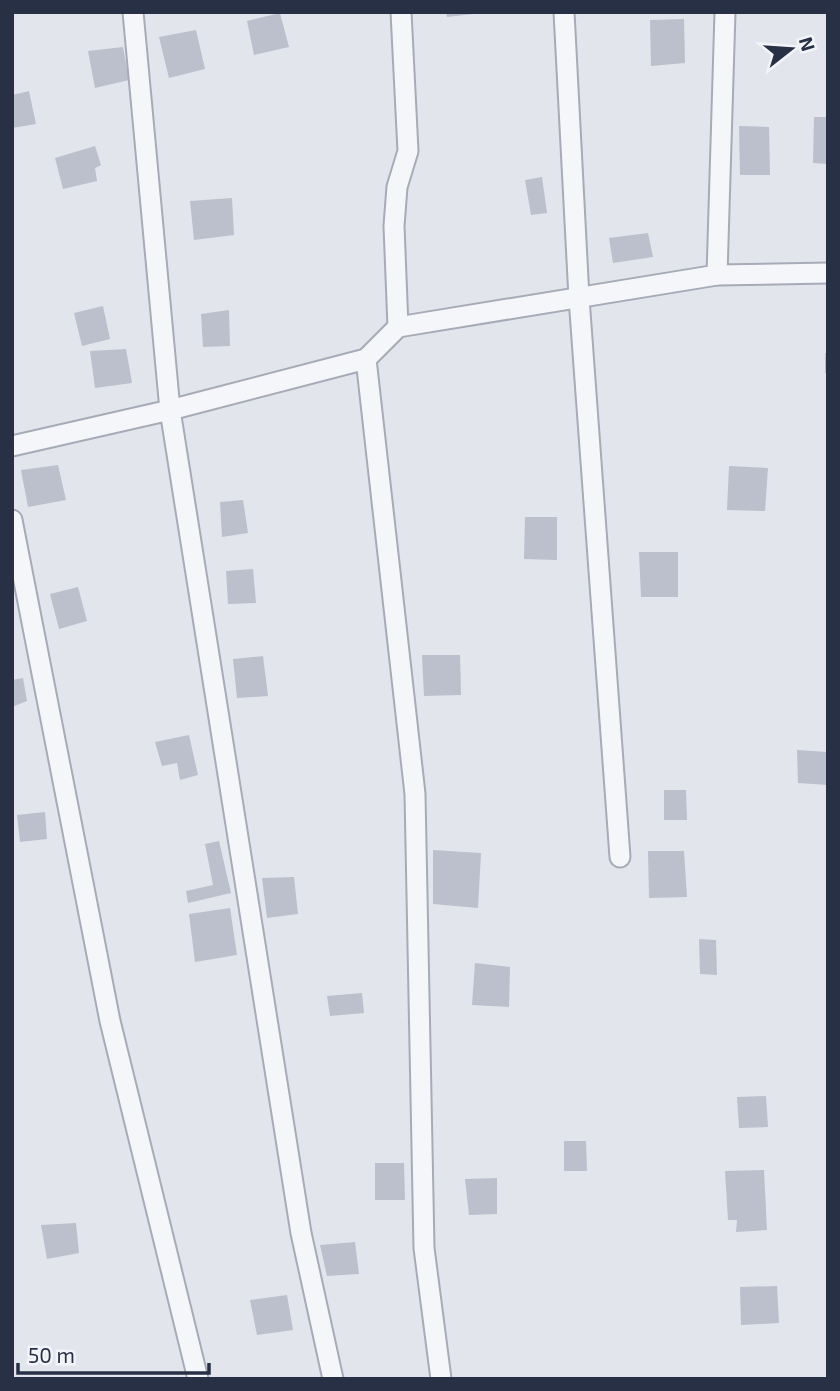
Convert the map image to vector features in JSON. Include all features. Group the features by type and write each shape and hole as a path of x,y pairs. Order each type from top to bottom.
{"street":[{"path":"134,12 170,410 301,1233 333,1379"},
{"path":"398,327 394,226 397,187 408,151 401,12"},
{"path":"564,12 579,298 620,857"},
{"path":"717,275 724,12"},
{"path":"12,446 170,410 366,359 398,327 717,275 828,273"},
{"path":"366,359 415,794 425,1248 441,1379"},
{"path":"12,520 110,1021 198,1379"}],"building":[{"path":"446,12 473,12 473,14 447,17"},
{"path":"280,13 289,47 254,55 247,21"},
{"path":"684,19 685,63 651,66 650,20"},
{"path":"196,30 205,69 169,78 159,37"},
{"path":"123,47 129,80 95,88 88,51"},
{"path":"29,91 36,124 12,128 12,95"},
{"path":"814,117 828,117 828,164 813,163"},
{"path":"739,126 769,127 770,175 740,175"},
{"path":"95,146 101,165 95,168 97,181 63,189 55,158"},
{"path":"542,177 547,213 531,215 525,180"},
{"path":"232,198 234,235 194,240 190,201"},
{"path":"648,233 653,257 613,263 609,238"},
{"path":"103,306 110,339 82,346 74,313"},
{"path":"229,310 230,346 203,347 201,314"},
{"path":"126,349 132,383 95,388 90,351"},
{"path":"825,353 828,353 828,374 825,373"},
{"path":"58,465 66,500 28,507 21,470"},
{"path":"729,466 768,468 765,511 727,510"},
{"path":"243,500 248,533 222,537 220,502"},
{"path":"525,517 557,517 557,560 524,559"},
{"path":"639,552 678,552 678,597 641,597"},
{"path":"253,569 256,603 228,604 226,571"},
{"path":"78,587 87,621 59,629 50,594"},
{"path":"422,655 460,655 461,695 424,696"},
{"path":"263,656 268,696 237,698 233,659"},
{"path":"23,678 27,701 12,707 12,680"},
{"path":"189,735 198,775 180,780 177,763 162,766 155,742"},
{"path":"797,750 828,752 828,785 798,783"},
{"path":"664,790 686,790 687,820 664,820"},
{"path":"45,812 47,839 20,842 17,815"},
{"path":"219,841 231,893 188,903 186,891 213,885 205,844"},
{"path":"433,850 481,853 478,908 433,904"},
{"path":"648,851 684,851 687,897 649,898"},
{"path":"294,877 298,914 267,918 262,878"},
{"path":"230,908 237,955 195,962 189,914"},
{"path":"699,939 716,940 717,975 700,974"},
{"path":"475,963 510,967 509,1007 472,1005"},
{"path":"362,993 364,1013 330,1016 327,996"},
{"path":"766,1096 768,1127 739,1128 737,1097"},
{"path":"564,1141 586,1141 587,1171 564,1171"},
{"path":"375,1163 404,1163 405,1200 375,1200"},
{"path":"764,1170 767,1230 736,1232 737,1220 728,1220 725,1171"},
{"path":"497,1178 497,1214 469,1215 465,1179"},
{"path":"76,1223 79,1253 47,1259 41,1225"},
{"path":"355,1242 359,1274 327,1276 320,1245"},
{"path":"777,1286 779,1323 741,1325 740,1287"},
{"path":"287,1295 293,1330 257,1335 250,1300"}]}
